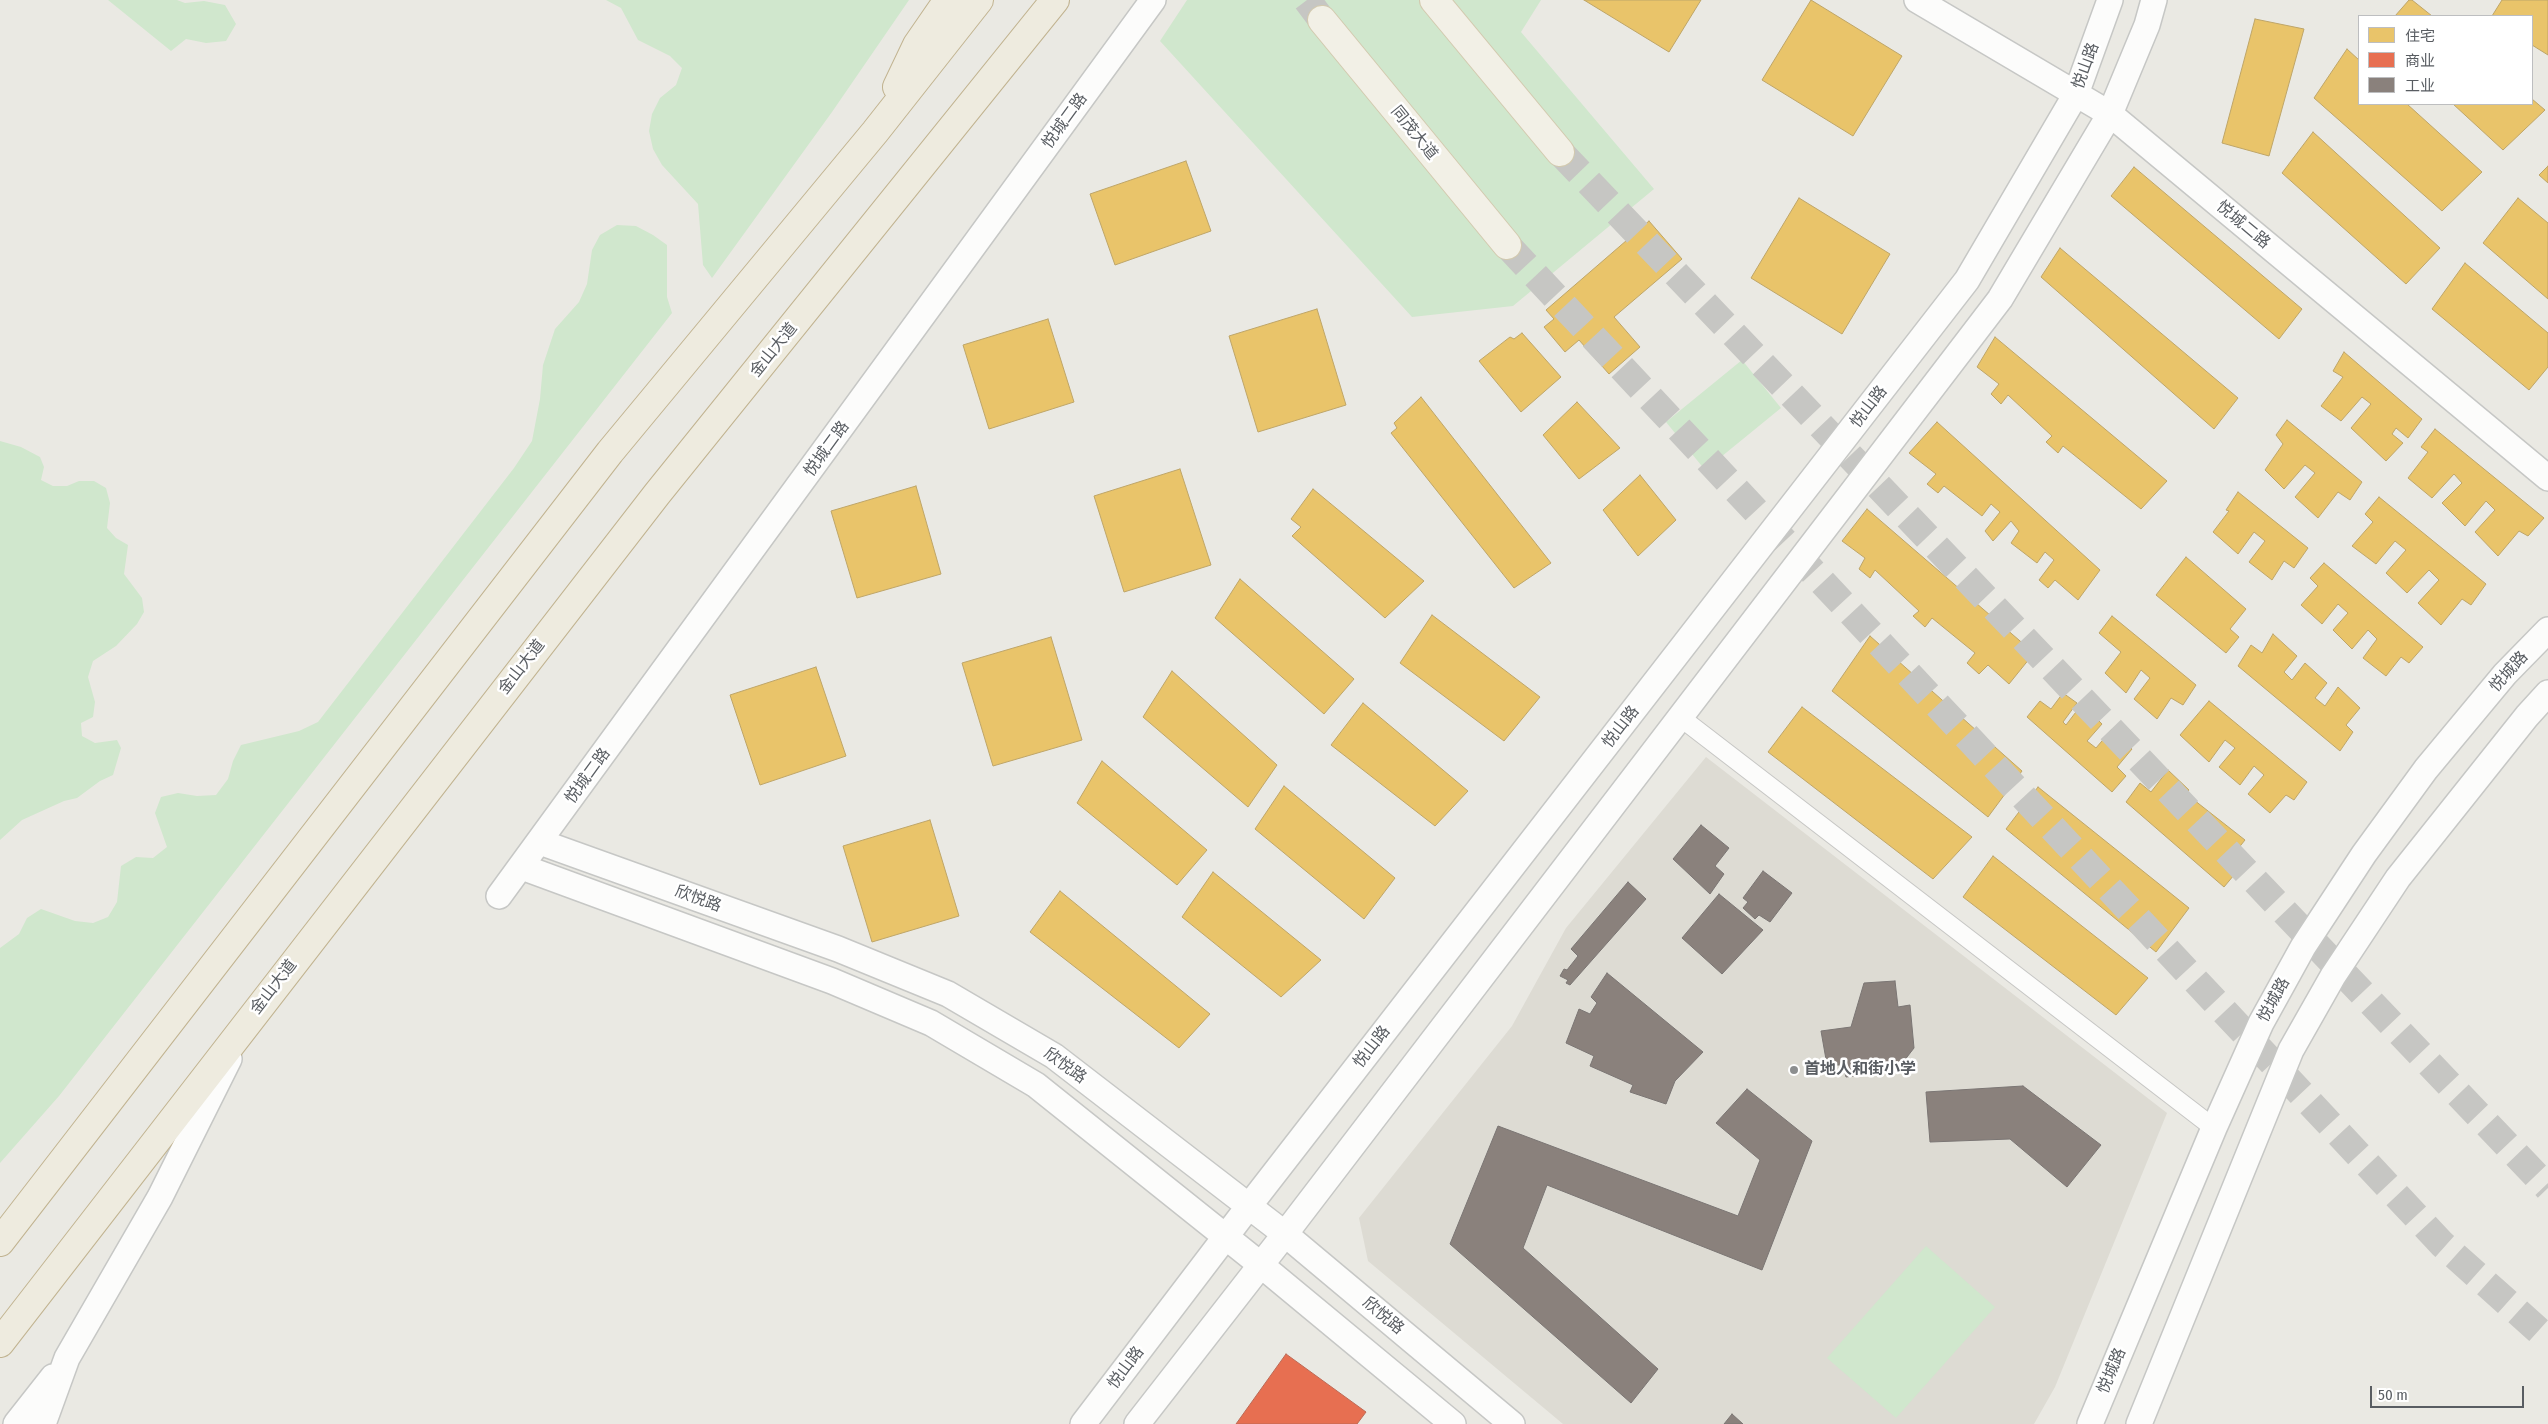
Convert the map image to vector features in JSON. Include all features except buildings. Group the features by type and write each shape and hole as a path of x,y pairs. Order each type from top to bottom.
{"highway":[{"path":"875,132 917,45 948,0"},
{"path":"0,1242 610,452 875,132 979,0"},
{"name":"金山大道","path":"0,1343 657,494 1055,0"}],"main road":[{"name":"悦城二路","path":"499,896 1153,0"},
{"path":"1434,0 1560,152"},
{"name":"悦城二路","path":"1917,0 2110,114 2548,478"},
{"name":"悦山路","path":"1083,1424 1249,1206 1967,280 2076,94 2110,0"},
{"path":"1137,1424 1285,1234 2000,298 2110,114 2147,25 2154,0"},
{"name":"同茂大道","path":"1322,20 1507,245"},
{"name":"悦城路","path":"2090,1424 2214,1128 2261,1023 2303,947 2364,854 2426,769 2505,674 2548,630"},
{"path":"2139,1424 2296,1042 2333,976 2398,878 2527,716 2548,693"},
{"name":"欣悦路","path":"540,842 838,949 948,994 1054,1056 1285,1234 1512,1424"},
{"name":"欣悦路","path":"522,867 832,980 931,1023 1036,1085 1261,1264 1453,1424"},
{"path":"16,1424 67,1358 160,1197 247,1022"},
{"path":"0,1226 50,1177"},
{"path":"43,1424 67,1358"}],"street":[{"path":"1680,717 2214,1128"}],"shaded area":[{"name":"首地人和街小学","path":"1706,757 2167,1113 2055,1387 2034,1424 1563,1424 1368,1261 1359,1218 1512,1026 1566,928"}],"green space":[{"path":"108,0 177,0 185,3 204,1 225,5 236,24 226,41 206,43 186,39 171,51"},
{"path":"606,0 909,0 832,112 712,278 703,265 698,204 662,165 653,149 649,131 652,114 660,98 676,85 682,68 670,56 638,40 621,8"},
{"path":"1187,0 1541,0 1521,32 1654,189 1513,306 1412,317 1160,41"},
{"path":"617,225 636,226 667,245 667,297 672,313 59,1096 0,1163 0,948 19,934 27,918 41,909 75,921 93,923 108,917 117,902 121,866 136,857 153,858 167,847 155,813 161,797 178,793 197,796 216,795 228,779 233,761 241,745 299,731 318,722 514,468 532,441 540,399 543,365 555,329 579,302 587,284 592,250 600,235"},
{"path":"1742,360 1781,408 1705,470 1666,422"},
{"path":"0,441 21,447 40,457 44,467 41,480 53,486 67,486 79,481 94,481 106,488 110,503 107,528 116,538 128,545 124,574 142,598 144,612 137,624 116,646 93,661 88,677 95,702 93,717 81,723 82,736 95,743 117,740 121,748 113,775 100,781 77,798 64,801 22,820 0,840"},
{"path":"1926,1246 1995,1307 1896,1418 1827,1358"}],"tunnel":[{"path":"1307,0 1322,20"},
{"path":"1560,152 2548,1188"},
{"path":"1507,245 2442,1244 2548,1339"}],"place":[{"name":"首地人和街小学","path":"1794,1070"}]}
